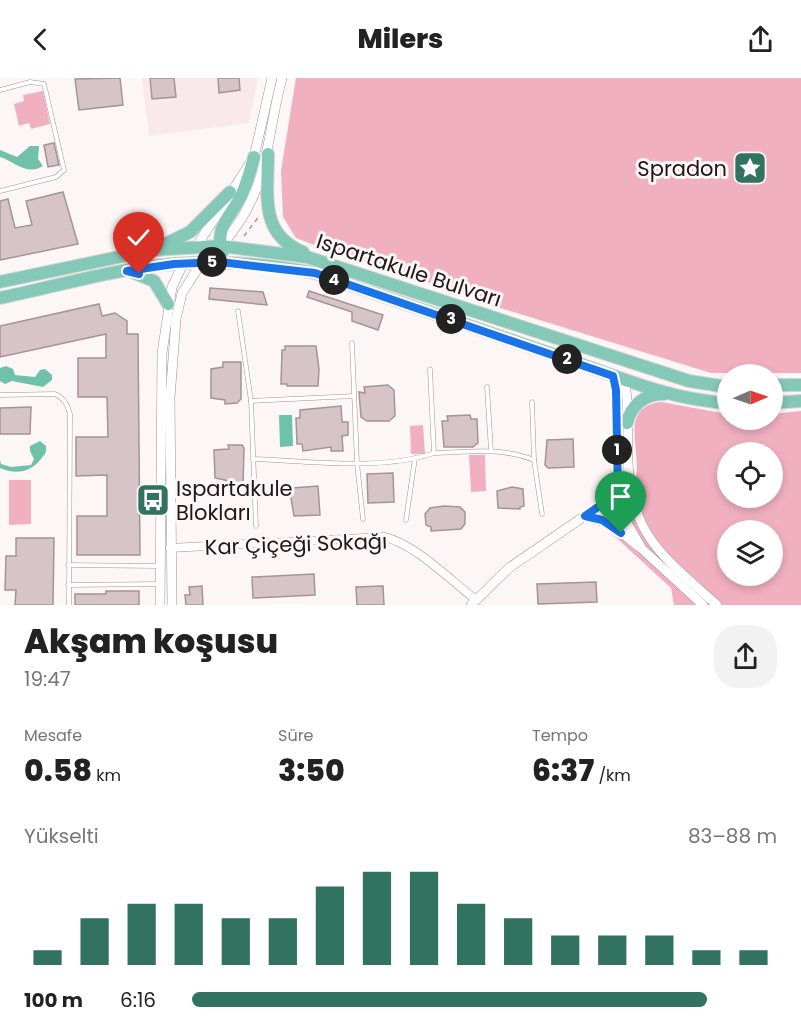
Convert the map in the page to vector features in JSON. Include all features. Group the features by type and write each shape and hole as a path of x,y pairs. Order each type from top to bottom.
{"main road":[{"path":"268,154 269,210 274,231 288,246 323,261"},
{"path":"234,263 224,254 221,246 221,229 241,196 254,157"},
{"path":"152,250 190,232 230,192"},
{"path":"202,262 221,246"},
{"name":"Ispartakule Bulvarı","path":"0,282 152,250 196,247 221,246 323,261 684,397 717,402"},
{"path":"183,264 196,247"},
{"name":"Ispartakule Bulvarı","path":"0,298 127,271 202,262 234,263 315,273 619,371 717,386"},
{"path":"127,271 148,276 154,281 168,304"},
{"path":"783,385 801,384"},
{"path":"627,423 632,409 652,394 684,397"},
{"path":"783,402 801,401"}],"street":[{"path":"196,247 254,157 272,78"},
{"path":"221,246 251,206 268,154 282,78"},
{"path":"172,605 170,398 176,319 182,293 202,262"},
{"path":"160,605 161,376 168,304 172,287 183,264"},
{"path":"619,371 627,423 631,502 642,528 655,547 717,605"},
{"path":"619,371 616,390 618,493 627,523 642,550"},
{"path":"618,493 631,502"},
{"path":"473,602 509,568 618,493"},
{"path":"585,516 611,525 703,605"},
{"name":"Kar Çiçeği Sokağı","path":"170,548 384,537 396,539 473,602"},
{"path":"159,538 170,548"},
{"path":"159,562 170,548"}],"lane":[{"path":"0,90 30,82 44,84 64,170 56,177 0,191"},
{"path":"238,311 251,402 256,526"},
{"path":"352,343 357,463 363,519"},
{"path":"430,369 434,453"},
{"path":"487,387 491,451"},
{"path":"0,395 55,394 63,398 67,404 70,414 69,605"},
{"path":"251,402 354,396"},
{"path":"532,402 534,460 542,514"},
{"path":"253,459 357,463 415,458 434,453 491,451 517,453 534,460"},
{"path":"406,520 415,458"},
{"path":"68,565 159,562"},
{"path":"68,585 159,584"}],"path":[{"path":"244,236 262,212"}],"shaded area":[{"path":"142,78 258,78 249,123 149,136"},
{"path":"296,78 801,78 801,373 783,373 783,364 717,364 717,373 711,373 494,306 484,300 338,254 296,238 283,217 281,171"},
{"path":"43,91 50,124 31,129 29,123 19,126 14,104 24,101 23,95"},
{"path":"30,146 39,146 38,159 43,166 37,169 26,169 0,157 0,150 17,157"},
{"path":"6,366 13,369 15,375 35,377 40,370 45,369 52,375 52,380 43,387 12,381 5,384 0,381 0,368"},
{"path":"661,402 717,412 717,430 783,430 783,413 801,411 801,605 674,605 671,588 603,526 592,524 618,507 632,489 637,470 634,434 635,422 639,413 647,406"},
{"path":"279,415 292,415 293,446 280,447"},
{"path":"423,425 425,454 411,454 410,426"},
{"path":"40,441 46,446 46,452 33,467 17,472 0,468 0,460 1,464 11,467 31,465 34,459 30,446"},
{"path":"469,455 485,455 486,491 471,492"},
{"path":"9,480 31,480 31,524 9,525"}],"building":[{"path":"120,78 123,105 79,110 75,79"},
{"path":"150,78 174,78 176,97 152,99"},
{"path":"218,78 239,78 240,90 219,93"},
{"path":"54,143 59,165 48,167 44,145"},
{"path":"63,192 78,244 0,260 0,201 8,199 15,228 32,225 26,201"},
{"path":"210,288 263,292 267,305 209,299"},
{"path":"309,291 383,315 378,330 352,321 352,312 307,297"},
{"path":"99,304 102,316 115,313 127,321 127,334 138,334 140,555 77,555 77,516 107,516 107,475 76,476 76,437 108,437 107,397 78,397 78,358 106,358 106,334 0,357 0,326"},
{"path":"285,346 316,346 319,369 318,386 281,384 282,350 285,350"},
{"path":"223,362 241,362 241,399 237,403 225,404 225,400 211,398 211,369 223,367"},
{"path":"388,385 394,390 395,416 389,421 367,421 361,417 359,392 365,393 364,387"},
{"path":"341,406 342,422 348,422 348,435 342,436 343,451 331,451 331,447 303,451 302,444 297,444 296,418 300,418 300,410"},
{"path":"31,407 30,434 0,434 0,408"},
{"path":"470,415 471,419 477,419 478,443 473,447 444,447 442,421 448,421 447,416"},
{"path":"573,439 574,467 548,468 545,465 547,440"},
{"path":"228,445 242,445 244,448 243,485 230,486 229,481 215,478 214,450 229,449"},
{"path":"393,473 394,502 368,503 367,474"},
{"path":"318,486 320,515 294,516 290,492 292,488"},
{"path":"512,487 523,489 524,506 520,509 498,508 497,491"},
{"path":"460,507 465,512 465,524 461,529 431,531 431,527 426,525 425,514 430,508"},
{"path":"16,538 54,538 53,605 15,605 16,590 5,590 6,556 16,556"},
{"path":"314,574 315,595 253,598 252,577"},
{"path":"596,582 597,602 538,604 537,584"},
{"path":"202,586 203,605 186,605 185,595 190,595 189,587"},
{"path":"383,586 384,605 357,605 356,587"},
{"path":"106,591 139,591 139,605 75,605 75,594 106,594"}],"place":[{"name":"Spradon","path":"750,168"},
{"name":"Ispartakule Blokları","path":"153,500"}],"route":[{"path":"139,274 127,271 174,264 220,262 315,273 613,376 616,390 618,493 585,516 602,520 621,533"}]}
